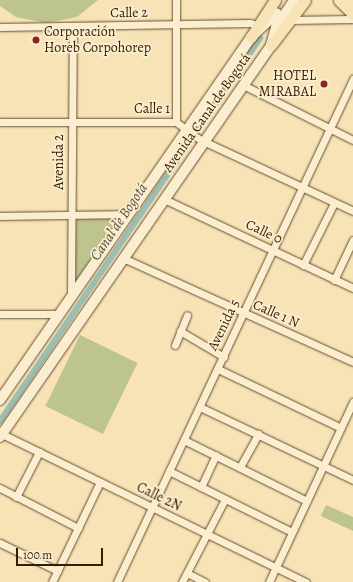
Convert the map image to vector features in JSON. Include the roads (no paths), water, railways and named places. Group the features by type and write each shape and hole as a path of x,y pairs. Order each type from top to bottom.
{"main road":[{"path":"256,32 275,0"},
{"name":"Avenida Canal de Bogotá","path":"0,400 129,214 188,132 256,32 286,0"},
{"name":"Avenida Canal de Bogotá","path":"1,435 272,42 294,0"},
{"path":"272,42 305,0"},
{"path":"339,0 353,14"}],"street":[{"path":"176,0 176,122"},
{"path":"289,20 353,19"},
{"name":"Calle 2","path":"0,27 250,23 256,32"},
{"name":"Avenida 2","path":"71,297 73,26"},
{"name":"Avenida 5","path":"117,582 245,314 330,128 351,89 353,79"},
{"path":"243,85 353,140"},
{"name":"Calle 1","path":"0,122 176,122 188,132 203,141 353,211"},
{"name":"Calle 0","path":"164,199 353,288"},
{"path":"303,265 334,202"},
{"path":"0,216 129,214"},
{"path":"334,280 353,240"},
{"name":"Calle 1 N","path":"124,258 353,362"},
{"path":"0,314 59,314"},
{"path":"174,345 187,315"},
{"path":"180,331 224,357"},
{"path":"218,369 341,428"},
{"path":"269,582 353,402"},
{"path":"200,407 353,480"},
{"path":"240,467 258,434"},
{"name":"Calle 2N","path":"1,435 306,582"},
{"path":"184,440 307,501"},
{"path":"16,497 39,452"},
{"path":"201,487 216,455"},
{"path":"169,471 292,532"},
{"path":"52,582 100,482"},
{"path":"0,488 78,528"},
{"path":"182,582 225,499"},
{"path":"0,544 58,571"},
{"path":"187,573 205,582"}],"waterway":[{"name":"Canal de Bogotá","path":"0,421 260,38"}],"place":[{"name":"Corporación Horeb Corpohorep","path":"36,40"},
{"name":"HOTEL MIRABAL","path":"324,84"}]}
